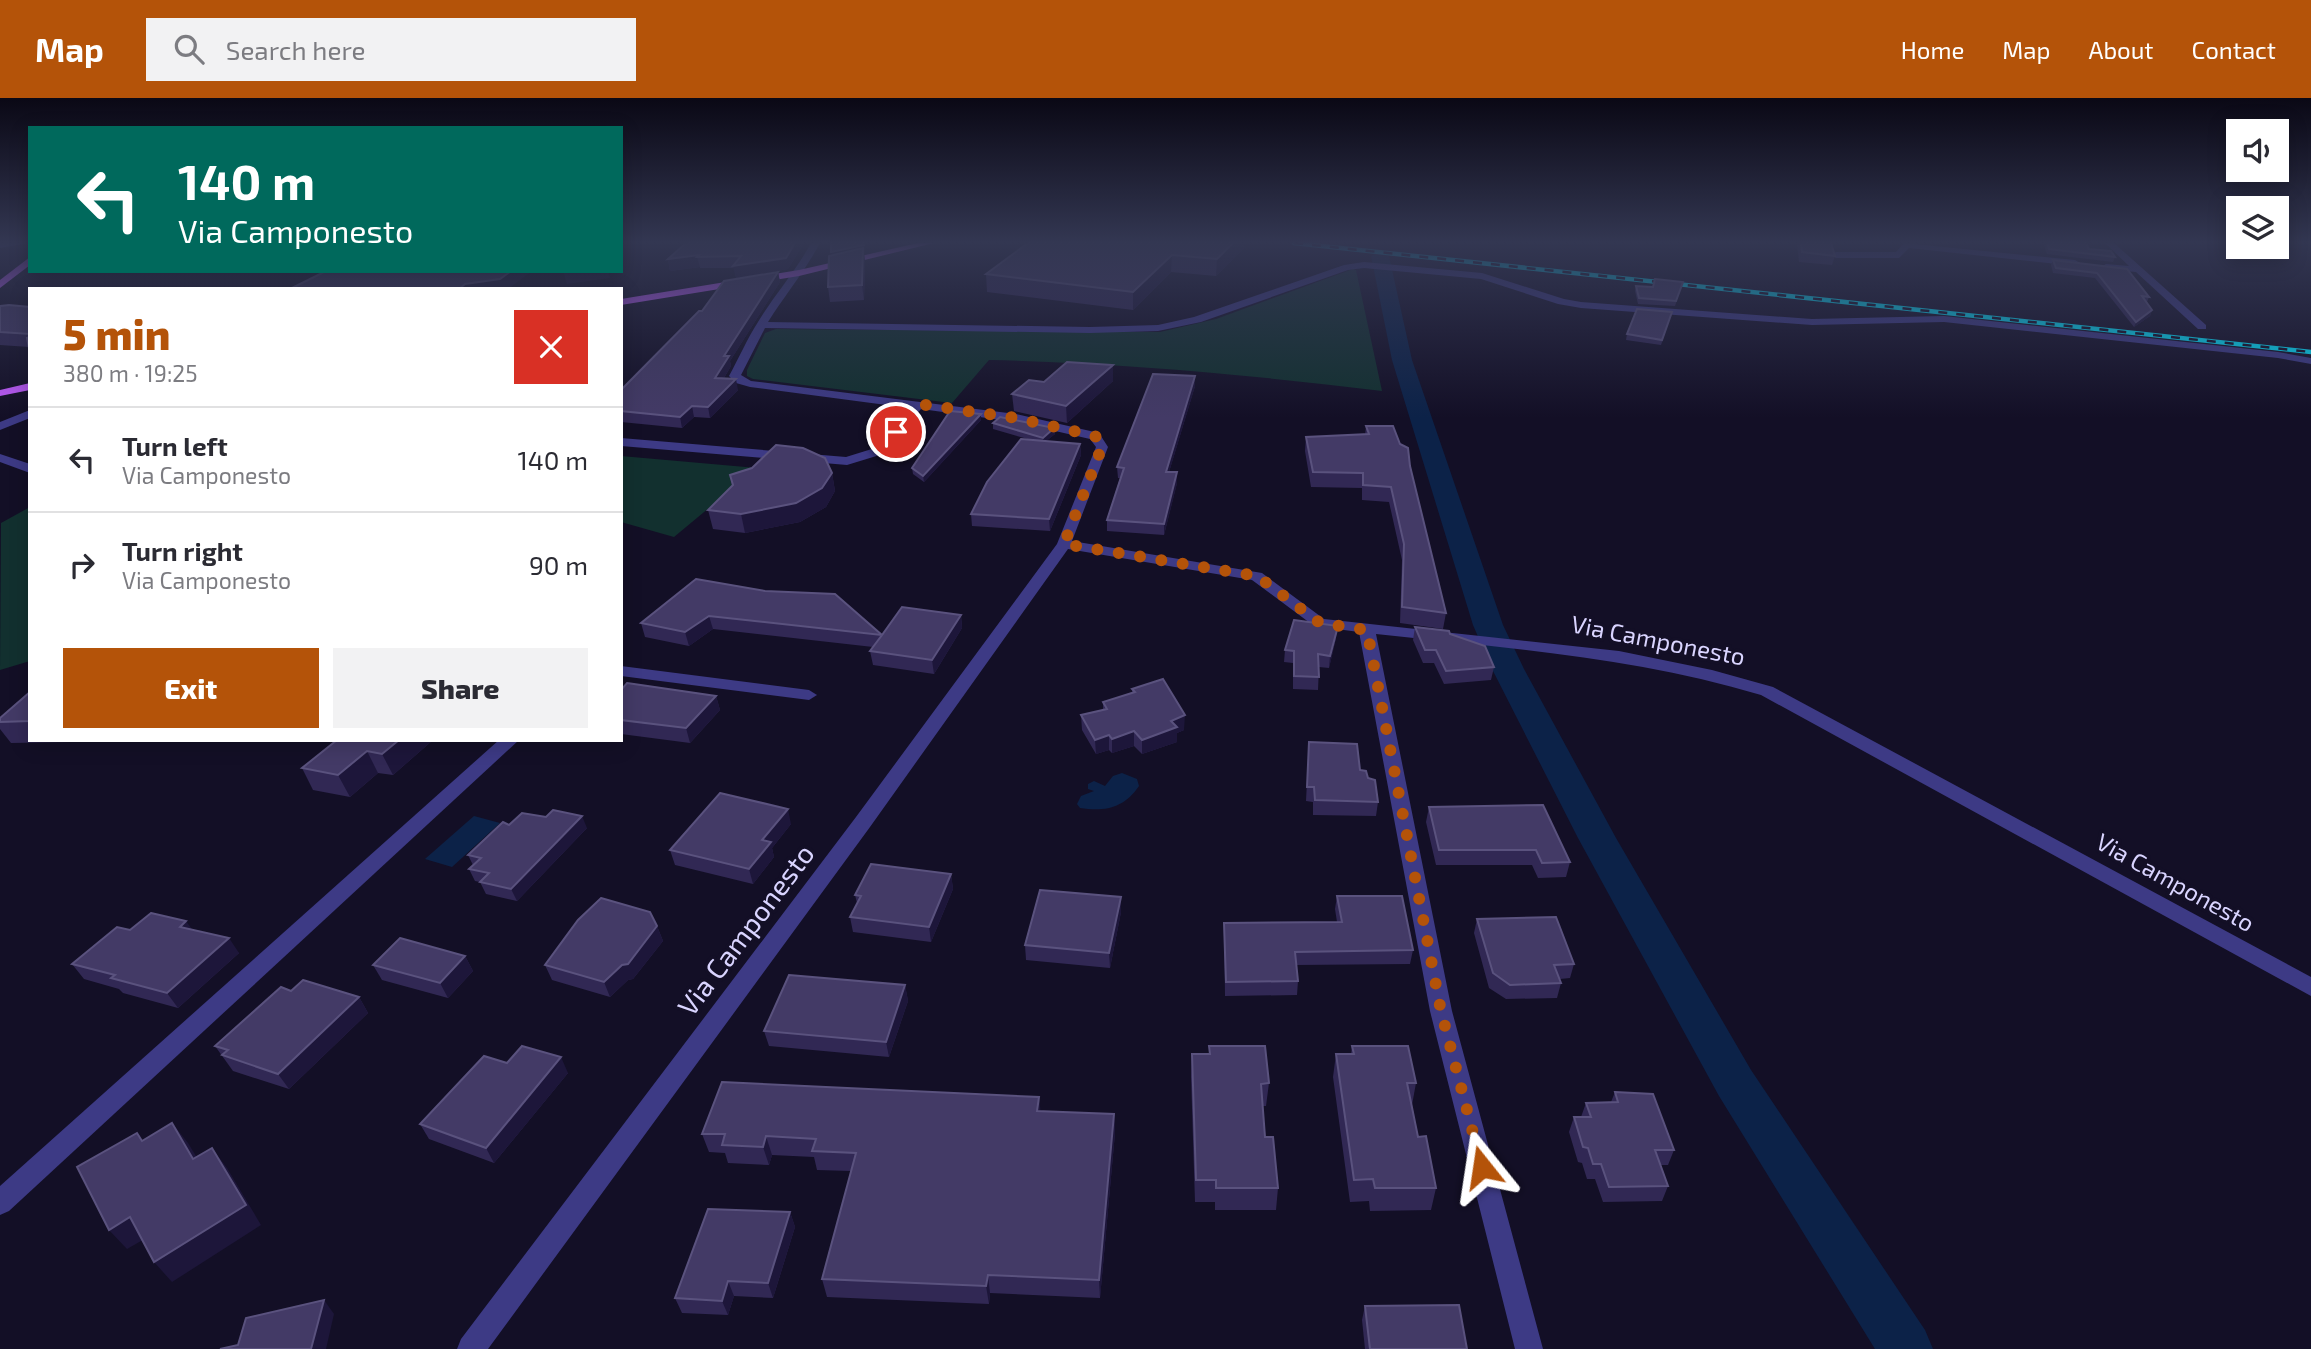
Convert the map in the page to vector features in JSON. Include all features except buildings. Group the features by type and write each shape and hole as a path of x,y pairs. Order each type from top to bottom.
{"main road":[{"path":"0,388 28,386"},
{"path":"0,393 28,386"}],"street":[{"name":"Via Camponesto","path":"471,1349 863,822 1064,544 1102,447 1102,443 1088,434 1028,421 919,404 740,382 735,376 776,301"},
{"path":"761,325 1090,330 1158,328 1197,320 1250,301"},
{"path":"1560,301 1812,322 1944,319 2278,355 2311,361"},
{"path":"2175,301 2202,327"},
{"path":"623,442 847,461 879,451 919,404"},
{"path":"0,426 28,415"},
{"path":"0,458 28,468"},
{"name":"Via Camponesto","path":"1064,544 1257,576 1320,623 1619,656 1712,675 1767,691 2311,988"},
{"path":"1367,630 1441,1011 1528,1349"},
{"path":"623,671 809,695"},
{"path":"0,1203 508,742"}],"green space":[{"path":"1264,301 1363,301 1382,391 1185,371 989,360 952,403 753,379 747,376 747,370 765,333 776,329 1160,332 1216,319"},
{"path":"623,456 757,468 674,537 623,523"},
{"path":"28,508 28,662 0,670 1,523"}],"water":[{"path":"1122,773 1137,779 1139,786 1127,799 1106,809 1080,808 1077,804 1081,796 1094,791 1088,789 1088,784 1094,781 1105,786 1113,776"},
{"path":"474,816 500,823 452,867 425,859"}],"waterway":[{"path":"1390,301 1402,360 1488,625 1508,669 1597,838 1735,1083 1906,1349"}],"railway":[{"path":"1839,301 2311,352"}],"route":[{"path":"896,432 919,404 1016,418 1095,436 1102,443 1102,447 1064,544 1245,572 1269,583 1320,623 1367,630 1441,1011 1482,1167"}]}
